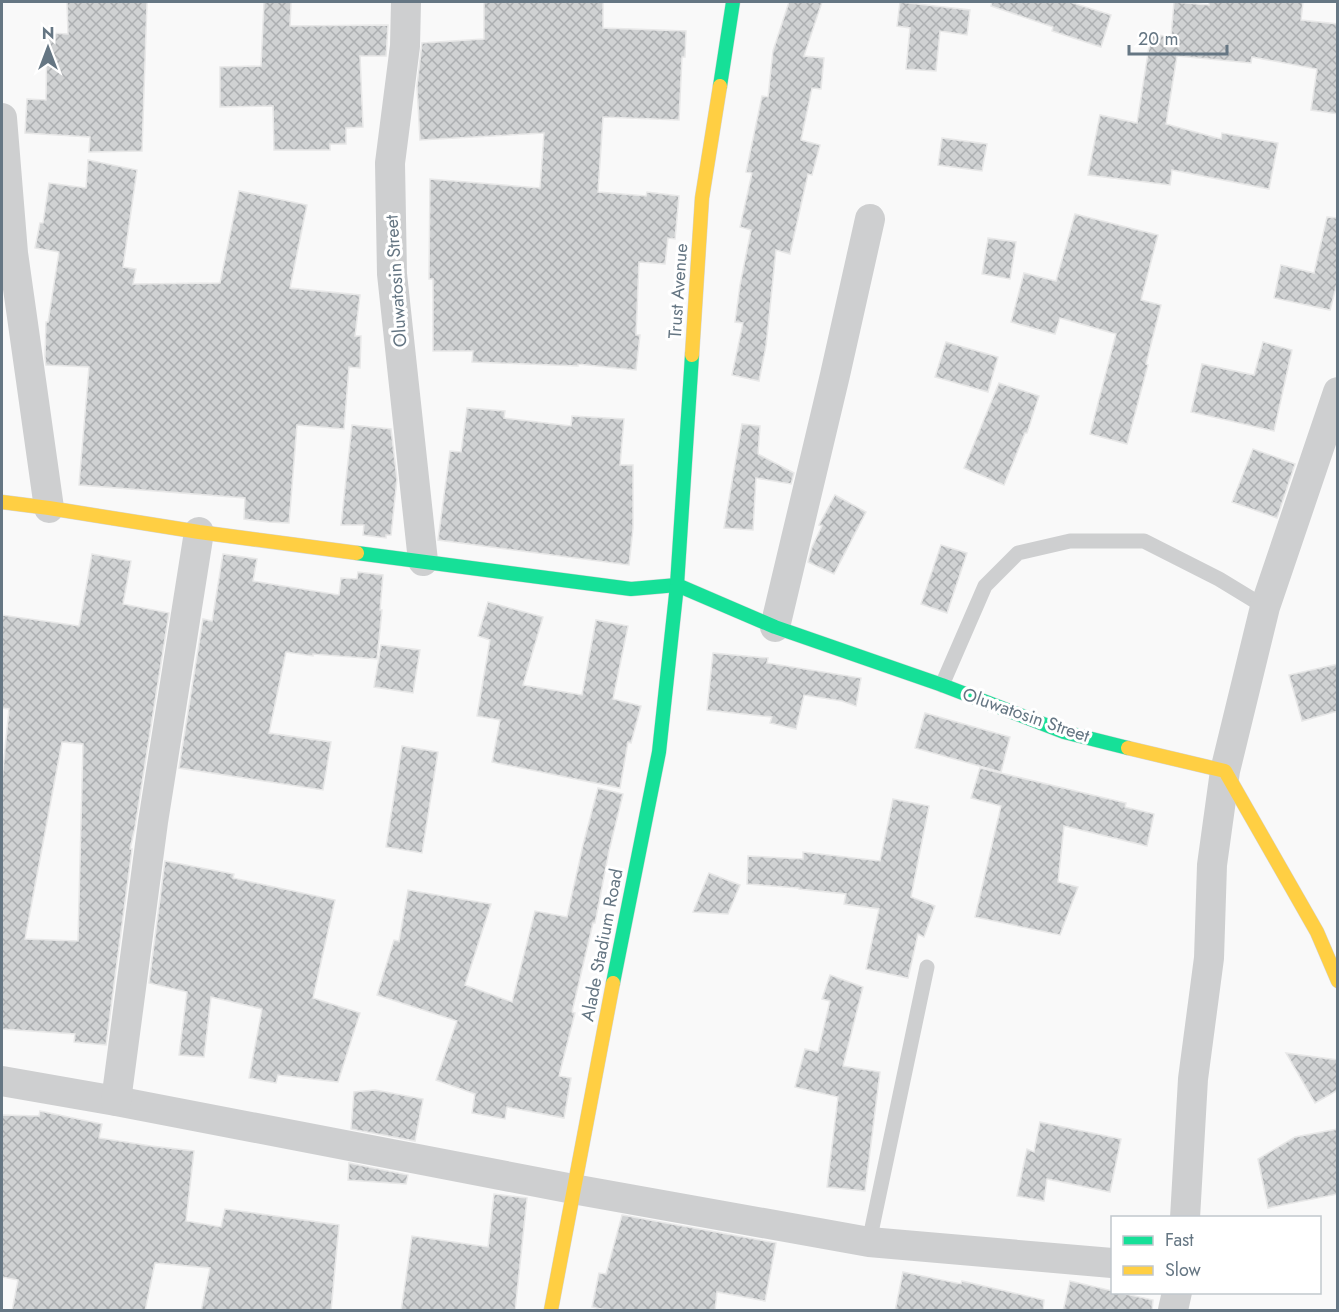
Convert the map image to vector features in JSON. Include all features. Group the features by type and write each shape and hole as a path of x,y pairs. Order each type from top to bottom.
{"street":[{"name":"Oluwatosin Street","path":"406,2 405,46 390,163 392,274 423,561"},
{"name":"Trust Avenue","path":"677,585 702,198 733,2"},
{"path":"2,118 14,253 49,508"},
{"path":"775,627 870,219"},
{"path":"1185,1216 1193,1079 1209,958 1212,865 1225,771 1265,607 1338,392"},
{"path":"2,502 199,532 631,589 677,585"},
{"path":"116,1101 153,822 199,532"},
{"name":"Oluwatosin Street","path":"677,585 775,627 1064,732 1225,771"},
{"name":"Alade Stadium Road","path":"551,1311 659,752 677,585"},
{"path":"1225,771 1317,932 1338,981"},
{"path":"2,1081 573,1189 868,1242 1111,1263"},
{"path":"1173,1311 1177,1294"}],"lane":[{"path":"942,686 986,586 1018,554 1070,540 1144,540 1219,579 1265,607"},
{"path":"868,1242 927,967"}],"building":[{"path":"67,2 147,2 142,151 89,152 90,137 25,133 27,99 46,100 47,33 68,34"},
{"path":"264,2 291,2 290,26 388,25 386,56 360,56 363,127 346,128 346,144 330,144 330,150 274,150 273,106 220,107 220,67 261,66"},
{"path":"484,2 603,2 603,28 686,31 685,57 682,57 679,120 603,117 598,192 646,196 647,192 679,196 675,239 668,238 665,264 639,262 636,335 640,335 636,370 578,364 578,366 472,362 473,351 433,351 433,279 429,279 430,179 540,188 544,133 420,140 417,86 422,43 484,39"},
{"path":"789,2 822,2 804,56 824,58 821,89 812,88 801,140 820,145 812,175 808,174 790,254 776,250 766,346 759,381 732,375 743,323 735,322 751,230 740,227 752,173 746,172 762,96 768,97 773,51"},
{"path":"900,2 970,10 967,35 940,31 936,71 906,69 910,28 897,26"},
{"path":"992,2 1070,2 1111,15 1101,47 1052,31 1053,27 991,6"},
{"path":"1174,2 1209,5 1209,2 1303,2 1301,20 1338,24 1338,114 1311,110 1317,69 1252,57 1251,63 1177,56 1166,124 1221,139 1222,133 1278,143 1269,189 1172,170 1170,185 1088,175 1100,115 1137,123 1151,34 1171,37"},
{"path":"942,138 987,144 982,171 938,165"},
{"path":"88,160 137,170 123,267 136,269 133,284 220,283 239,191 307,205 290,288 360,295 355,336 361,336 360,368 349,367 344,429 297,425 289,523 244,519 245,498 79,485 89,367 46,365 46,322 48,322 59,252 35,248 40,223 43,223 49,183 86,188"},
{"path":"1075,214 1158,235 1141,300 1161,305 1127,444 1090,434 1116,334 1060,318 1055,334 1011,322 1024,273 1056,281"},
{"path":"1327,217 1338,218 1338,280 1330,310 1274,298 1281,265 1314,273"},
{"path":"988,238 1016,242 1010,279 982,274"},
{"path":"946,342 998,357 988,392 935,377"},
{"path":"1263,342 1292,350 1274,431 1191,412 1202,364 1254,375"},
{"path":"999,383 1039,396 1027,433 1025,433 1004,485 964,468"},
{"path":"467,408 505,411 504,418 571,426 572,416 624,419 620,465 633,465 633,528 629,565 438,540 450,451 461,452"},
{"path":"742,424 760,426 758,454 794,473 791,484 756,478 753,530 724,528"},
{"path":"352,425 391,429 397,479 391,535 386,535 386,538 363,535 364,525 341,525"},
{"path":"1253,449 1295,464 1277,518 1232,502"},
{"path":"835,495 866,512 834,574 808,562 822,526 819,525"},
{"path":"941,545 967,553 947,613 921,604"},
{"path":"92,554 131,561 123,604 169,613 130,849 132,849 106,1045 74,1042 75,1034 2,1029 2,780 9,709 2,708 2,615 79,626","holes":["62,742 83,744 78,941 25,939"]},
{"path":"223,554 257,559 253,581 339,595 341,578 357,579 358,572 383,575 377,659 313,654 313,656 286,652 269,733 331,742 323,790 179,768 203,619 212,621"},
{"path":"488,602 543,617 523,685 582,695 596,620 628,626 613,699 641,706 631,743 628,742 620,788 492,762 500,720 477,716 490,640 478,636"},
{"path":"381,645 420,650 413,693 374,687"},
{"path":"713,653 768,658 767,663 861,678 856,706 842,701 804,695 796,729 770,723 772,717 707,710"},
{"path":"1338,664 1338,711 1302,721 1289,675"},
{"path":"925,713 1010,737 1001,772 915,748"},
{"path":"402,746 438,752 422,853 386,847"},
{"path":"980,768 1126,803 1125,807 1154,814 1147,846 1064,826 1058,882 1078,887 1060,935 975,917 1001,806 971,798"},
{"path":"598,788 623,794 559,1076 571,1078 564,1118 507,1107 505,1119 472,1113 475,1094 436,1080 457,1021 377,995 394,940 399,941 408,890 491,904 465,985 512,1002 535,911 567,917"},
{"path":"893,799 929,806 911,897 935,906 924,937 918,934 908,978 866,969 879,909 844,904 846,894 747,884 748,856 803,859 803,852 880,861"},
{"path":"165,861 234,874 233,878 335,900 313,998 360,1013 338,1082 278,1075 276,1083 249,1078 262,1009 211,997 204,1057 179,1055 187,992 149,983"},
{"path":"709,873 740,885 728,914 693,912"},
{"path":"830,975 863,987 843,1066 880,1072 865,1191 827,1187 838,1097 795,1087 805,1049 818,1052 830,1001 822,999"},
{"path":"1286,1053 1338,1060 1338,1090 1315,1103"},
{"path":"375,1090 423,1099 415,1141 351,1129 354,1092"},
{"path":"40,1111 102,1124 99,1138 194,1151 186,1221 221,1227 225,1209 339,1225 331,1311 201,1311 210,1268 155,1263 145,1311 12,1311 18,1280 2,1277 2,1115 39,1116"},
{"path":"1040,1122 1121,1139 1110,1192 1047,1179 1044,1201 1017,1196 1027,1149 1034,1152"},
{"path":"1338,1129 1338,1194 1268,1208 1258,1159 1295,1137"},
{"path":"349,1163 408,1175 406,1184 348,1180"},
{"path":"494,1194 527,1198 515,1311 401,1311 412,1236 488,1247"},
{"path":"622,1215 776,1243 765,1301 717,1292 715,1311 610,1311 592,1307 599,1273 606,1274"},
{"path":"903,1272 961,1284 962,1281 1044,1300 1043,1311 895,1311"},
{"path":"1070,1281 1111,1291 1111,1294 1126,1294 1153,1300 1152,1311 1063,1311"}],"traffic: fast":[{"path":"720,86 733,2"},
{"path":"613,983 659,752 677,585 692,355"},
{"path":"357,553 631,589 677,585 775,627 942,685 1064,732 1128,748"}],"traffic: slow":[{"path":"692,355 702,198 720,86"},
{"path":"2,502 357,553"},
{"path":"1128,748 1225,771 1317,932 1338,981"},
{"path":"551,1310 613,983"}]}
